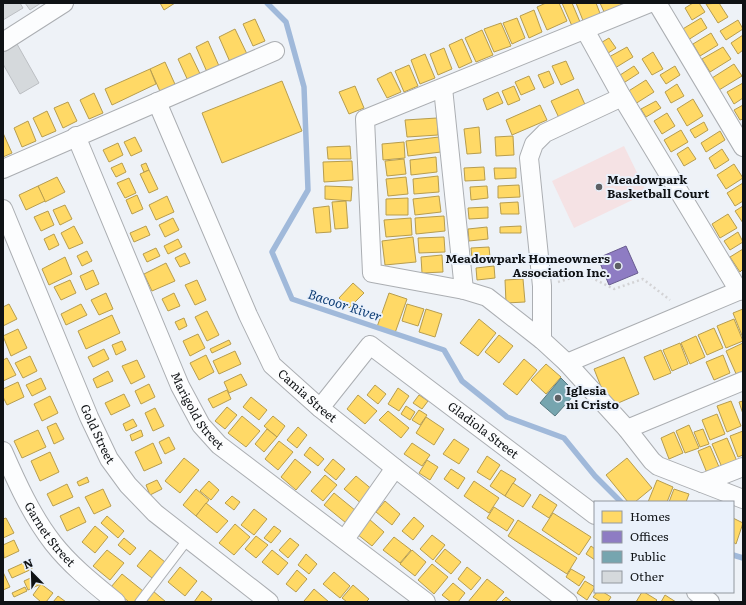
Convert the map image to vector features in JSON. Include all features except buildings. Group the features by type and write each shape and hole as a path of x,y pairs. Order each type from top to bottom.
{"street":[{"path":"3,42 64,3"},
{"path":"650,3 365,119 372,273 464,290 487,297 542,340 567,363 627,429 652,461 658,466 743,499"},
{"path":"657,3 743,147"},
{"path":"567,363 741,290 622,97 584,30"},
{"path":"3,169 275,50"},
{"path":"443,88 464,290"},
{"path":"542,340 542,286 529,158 534,144 545,133 622,97"},
{"name":"Camia Street","path":"157,102 248,315 272,365 320,408 568,602"},
{"name":"Marigold Street","path":"76,136 180,386 201,425 219,445 345,539 426,602"},
{"name":"Gold Street","path":"3,209 86,410 109,459 133,490 155,512 270,602"},
{"name":"Gladiola Street","path":"320,408 370,345 594,514"},
{"path":"627,429 743,381"},
{"name":"Garnet Street","path":"3,451 18,486 35,516 54,543 89,581 116,602"},
{"path":"702,484 743,467"},
{"path":"345,539 395,468"},
{"path":"697,593 710,602"}],"lane":[{"path":"140,602 188,539"}],"path":[{"path":"542,286 584,274 614,289 643,279 686,313"}],"shaded area":[{"name":"Meadowpark Basketball Court","path":"624,146 647,193 574,228 552,181"}],"waterway":[{"name":"Bacoor River","path":"267,3 286,22 304,87 308,190 272,252 292,299 444,350 462,381 507,417 564,438 595,476 620,501"},
{"name":"Bacoor River","path":"734,555 743,558"}],"place":[{"name":"Meadowpark Basketball Court","path":"599,187"},
{"name":"Meadowpark Homeowners Association Inc.","path":"618,266"},
{"name":"Iglesia ni Cristo","path":"558,398"}]}
